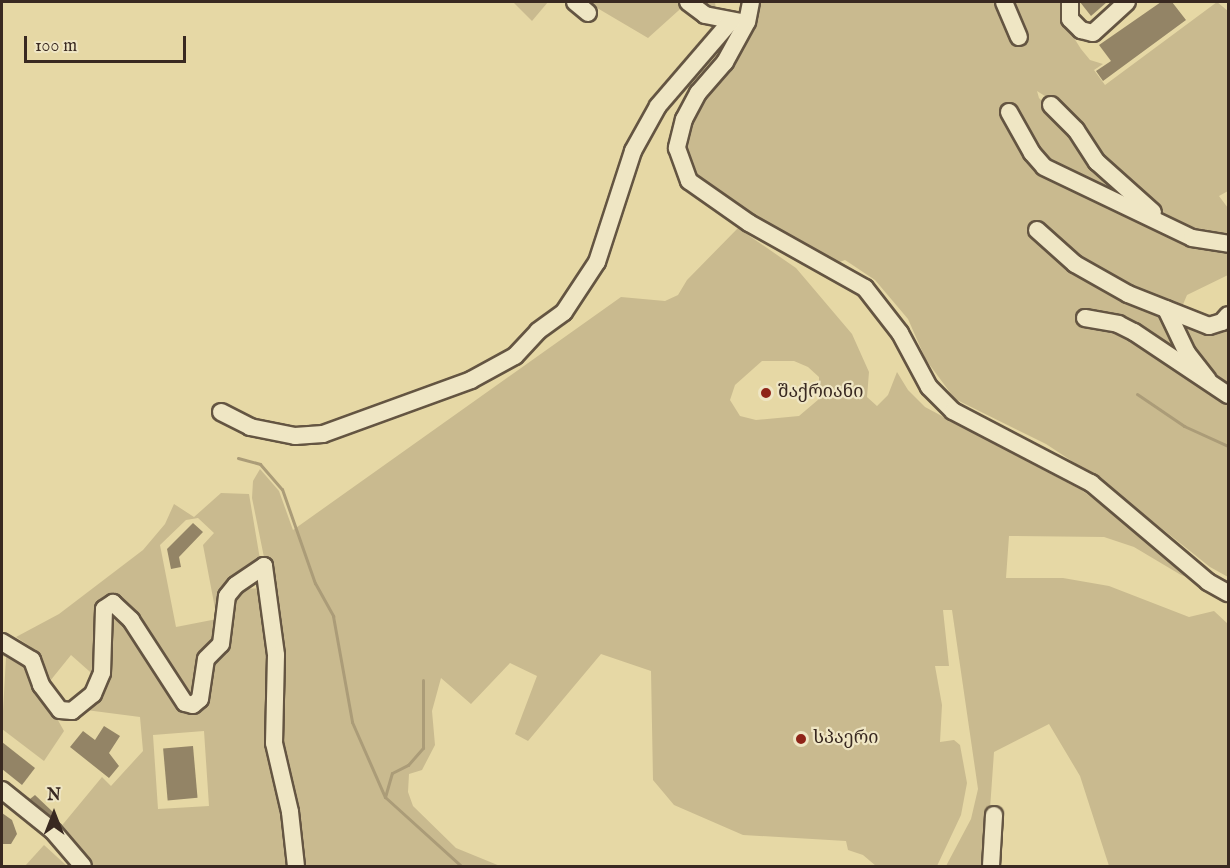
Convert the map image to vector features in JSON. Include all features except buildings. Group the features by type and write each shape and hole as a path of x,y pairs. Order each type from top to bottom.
{"street":[{"path":"574,2 588,13"},
{"path":"688,2 705,15 739,22"},
{"path":"751,2 739,22 725,62 699,93 684,119 677,148 689,181 748,223 865,288 900,333 929,387 953,411 1091,483 1208,582 1228,593"},
{"path":"1004,2 1019,37"},
{"path":"1070,2 1070,19 1081,30 1092,33 1127,2"},
{"path":"221,412 250,427 295,436 323,434 471,380 515,356 538,331 564,312 590,272 633,151 658,106 739,22"},
{"path":"1051,105 1076,130 1097,162 1178,232"},
{"path":"1010,112 1032,153 1044,167 1178,232 1207,242 1228,244"},
{"path":"1037,230 1075,264 1128,294 1209,326 1222,322 1228,315"},
{"path":"1166,309 1187,353 1209,384"},
{"path":"1085,318 1118,324 1134,332 1228,395"},
{"path":"2,642 32,660 41,685 60,710 72,711 93,694 102,673 104,609 113,603 136,628 185,703 194,705 200,699 206,659 221,644 227,596 236,585 264,566 276,655 274,743 290,812 296,867"},
{"path":"2,790 53,831 83,867"},
{"path":"991,867 994,815"}],"shaded area":[{"path":"513,2 548,2 532,21"},
{"path":"587,2 688,2 648,38"},
{"path":"688,2 715,2 717,18"},
{"path":"758,2 1061,2 1060,16 1081,49 1090,60 1103,64 1094,70 1105,85 1217,2 1228,11 1228,191 1219,196 1228,208 1228,239 1219,241 1166,218 1098,158 1059,105 1037,91 1039,98 1148,213 1228,249 1228,275 1187,295 1179,314 1164,312 1192,362 1117,326 1228,397 1228,577 1210,567 1102,481 1046,444 955,399 926,360 908,319 875,280 845,260 834,264 758,220 692,171 685,144 691,117 743,47"},
{"path":"738,228 796,268 852,334 869,372 867,397 877,406 888,395 897,372 908,390 925,407 1083,491 1199,581 1181,575 1134,547 1104,537 1009,536 1006,578 1063,578 1109,586 1189,617 1214,611 1228,624 1228,866 1109,866 1080,776 1049,724 994,752 986,866 946,866 971,819 978,789 952,610 943,610 949,666 935,666 942,705 940,742 954,740 960,745 967,783 961,815 937,866 876,866 863,855 848,850 846,841 743,835 674,805 653,780 651,671 601,654 528,741 515,734 537,676 510,663 471,704 441,678 432,711 435,745 422,770 409,774 408,792 413,806 456,848 500,866 299,866 284,775 268,577 252,498 253,481 260,469 279,491 293,530 621,297 665,301 678,295 687,280","holes":["762,361 794,361 808,367 819,377 819,399 799,416 756,420 740,416 730,400 735,385"]},
{"path":"1176,320 1228,321 1228,391 1212,380"},
{"path":"221,493 249,494 264,583 235,584 223,610 195,703 106,602 98,679 71,655 50,681 31,647 16,637 59,614 143,550 165,524 174,504 194,517","holes":["198,518 214,533 203,545 217,619 176,627 160,545 186,520"]},
{"path":"264,588 294,866 89,866 59,829 102,777 111,786 143,751 140,717 86,710 111,606 196,712 238,589","holes":["204,731 209,806 158,809 153,735"]},
{"path":"2,646 21,654 64,731 44,761 2,729 6,657 2,656"},
{"path":"44,845 67,866 25,866"}],"waterway":[{"path":"1137,394 1184,426 1228,446"},
{"path":"238,458 260,464 282,489 315,583 333,616 352,722 385,797 461,866"},
{"path":"385,797 392,773 408,765 423,748 423,680"}],"place":[{"name":"შაქრიანი","path":"766,393"},
{"name":"სპაერი","path":"801,739"}]}
